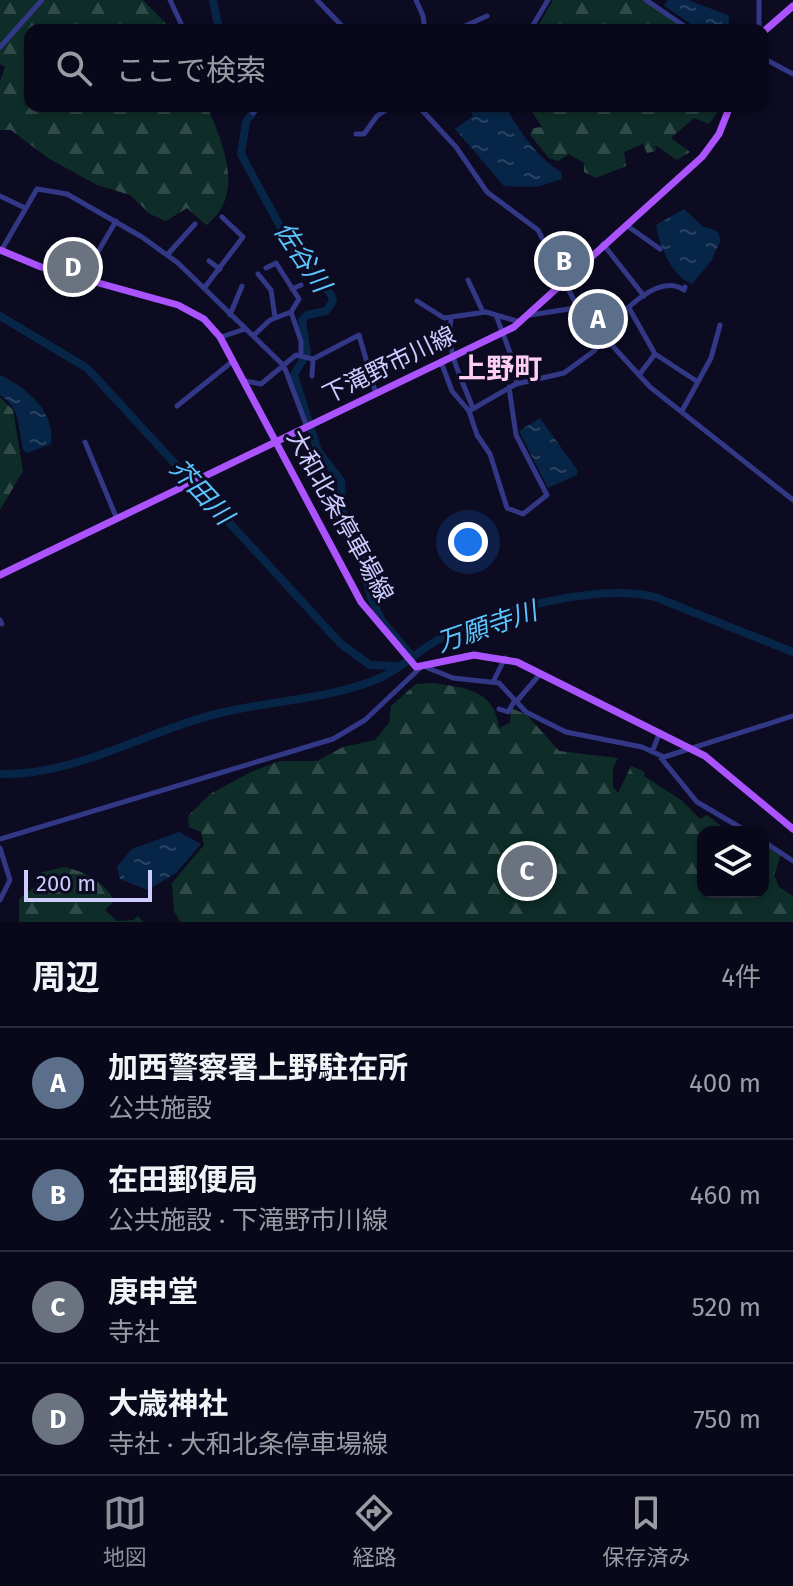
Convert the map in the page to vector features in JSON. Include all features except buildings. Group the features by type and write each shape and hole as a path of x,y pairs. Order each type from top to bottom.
{"main road":[{"path":"769,25 793,6"},
{"name":"下滝野市川線","path":"0,575 521,322 603,244 702,157 719,134 728,112"},
{"name":"大和北条停車場線","path":"0,251 192,311 220,337 361,602 408,661 424,668"},
{"path":"424,668 474,655 505,658 541,673 694,749 793,829"}],"street":[{"path":"0,47 42,0"},
{"path":"170,0 181,24"},
{"path":"317,0 340,24"},
{"path":"416,0 424,24"},
{"path":"534,24 548,0"},
{"path":"646,0 681,24"},
{"path":"759,0 761,24"},
{"path":"469,24 487,16"},
{"path":"769,61 793,74"},
{"path":"356,134 364,134 383,112"},
{"path":"424,112 456,147 487,192 538,230 578,308 639,375 793,500"},
{"path":"0,251 37,189 67,194 116,221 168,254 284,366 309,426"},
{"path":"0,196 25,208"},
{"path":"205,287 243,237 222,217"},
{"path":"82,279 116,221"},
{"path":"168,254 195,224"},
{"path":"626,225 660,249"},
{"path":"603,244 644,296"},
{"path":"209,261 220,269"},
{"path":"253,336 275,317 291,312 299,299 276,263 266,268"},
{"path":"258,274 271,290 275,317"},
{"path":"468,280 483,312"},
{"path":"292,289 301,285"},
{"path":"230,315 242,286"},
{"path":"470,408 516,384 564,373 594,351 604,335 644,296 667,286 684,290 685,287"},
{"path":"417,301 451,319 483,312 521,322"},
{"path":"530,315 578,308 628,309"},
{"path":"628,309 655,354 698,382"},
{"path":"291,312 301,341 301,355"},
{"path":"496,315 518,374 516,384"},
{"path":"451,319 447,336 477,435 490,454 507,508 516,514 535,508 547,495 516,435 509,387"},
{"path":"682,411 711,358 720,325"},
{"path":"220,337 246,329"},
{"path":"301,355 313,359 359,335 376,394"},
{"path":"639,375 655,354"},
{"path":"244,381 261,384 301,355"},
{"path":"312,376 313,359"},
{"path":"177,406 233,361"},
{"path":"441,362 452,391 470,408"},
{"path":"85,442 117,519"},
{"path":"493,682 505,658"},
{"path":"0,839 333,739 365,720 424,668 453,678 493,682 504,687 526,712 566,732 652,752 661,757 669,758 793,716"},
{"path":"499,709 508,712 541,673"},
{"path":"652,752 660,732"},
{"path":"661,757 697,802 738,826"},
{"path":"769,845 793,861"},
{"path":"0,848 10,880 0,900"}],"green space":[{"path":"0,0 143,0 166,24 24,24 24,112 209,112 228,168 225,199 218,213 206,225 187,208 166,221 150,214 130,195 97,185 48,158 11,130 0,130 0,81 5,67 0,64"},
{"path":"553,0 644,0 678,24 539,24"},
{"path":"532,112 718,112 709,124 694,118 671,138 690,152 677,160 655,145 656,151 647,153 643,144 624,152 626,166 596,178 584,172 584,163 569,154 558,161 549,158 530,135 533,128 542,127"},
{"path":"0,397 13,410 23,471 0,510"},
{"path":"416,684 455,686 476,693 491,706 499,728 510,723 511,708 527,715 559,751 618,758 613,768 613,787 618,793 631,766 645,772 644,776 681,800 700,819 707,815 721,826 697,826 697,898 769,898 769,847 781,854 774,875 779,887 793,896 793,922 180,922 174,911 172,883 204,845 201,832 189,827 188,816 210,794 251,772 280,761 317,761 343,747 375,740 389,723 391,706"},
{"path":"63,867 86,874 111,894 114,901 105,910 117,921 133,920 138,916 144,922 19,922 19,899 36,886 39,873"}],"water":[{"path":"668,0 688,0 729,16 728,24 691,24 664,6"},
{"path":"471,112 508,112 543,158 561,172 562,179 536,187 504,186 455,129 473,116"},
{"path":"684,209 702,226 717,231 721,240 711,261 692,284 673,268 660,242 656,225"},
{"path":"0,375 20,386 44,411 49,421 51,444 27,453 23,449 15,412 0,395"},
{"path":"540,418 578,471 577,475 548,488 519,431"},
{"path":"179,832 201,844 176,873 148,890 120,879 117,867 132,849"}],"waterway":[{"name":"佐谷川","path":"213,0 218,24"},
{"name":"佐谷川","path":"253,112 246,122 241,154 296,256 331,294 333,301 326,311 307,315 302,320 307,353 294,375 318,451 341,481 342,510 361,554 371,598 382,621 411,655"},
{"name":"芥田川","path":"0,316 87,368 341,644 370,665 396,666"},
{"name":"芥田川","path":"0,774 55,768 216,714 362,685 390,673 435,641 465,627 518,609 577,596 632,594 655,597 793,652"}],"place":[{"name":"在田郵便局","path":"564,261"},
{"name":"大歳神社","path":"73,267"},
{"name":"加西警察署上野駐在所","path":"598,319"},
{"name":"庚申堂","path":"527,871"}],"district":[{"name":"上野町","path":"500,368"}],"water label":[{"name":"万願寺川","path":"487,627"}]}
